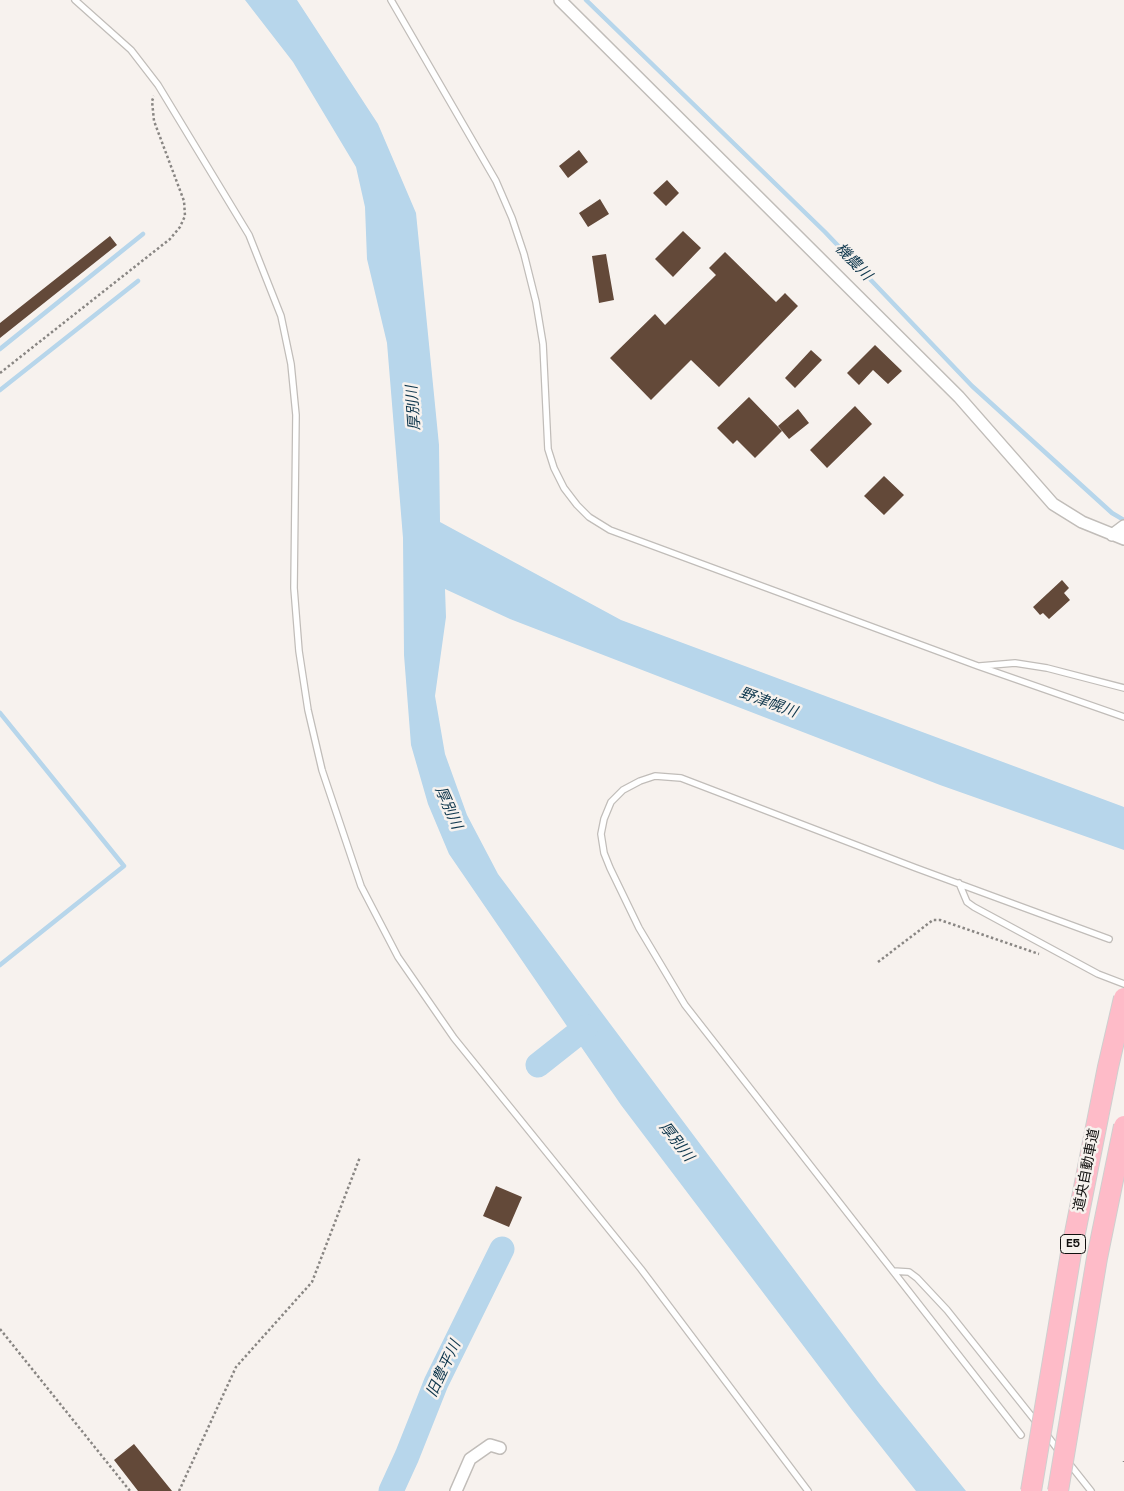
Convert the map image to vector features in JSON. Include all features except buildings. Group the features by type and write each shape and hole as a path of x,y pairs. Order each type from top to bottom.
{"highway":[{"name":"道央自動車道","path":"1031,1491 1071,1253 1108,1067 1124,998"},
{"name":"道央自動車道","path":"1058,1491 1097,1258 1124,1126"}],"street":[{"path":"560,0 959,397 1053,504 1082,522 1124,540"},
{"path":"1112,535 1123,527"},
{"path":"456,1491 470,1460 490,1445 500,1448"}],"lane":[{"path":"75,0 131,50 158,85 249,234 281,316 291,364 296,415 294,588 299,652 308,710 322,770 361,886 398,957 454,1038 641,1269 808,1491"},
{"path":"391,0 496,181 512,218 534,292 543,344 548,449 554,468 564,488 577,505 590,517 610,530 1124,718"},
{"path":"978,666 1015,663 1031,665 1124,688"},
{"path":"1021,1435 685,1005 639,928 610,868 604,853 601,834 604,820 611,802 622,790 655,776 681,778 1109,939"},
{"path":"959,883 967,902 974,907 1098,974 1124,984"},
{"path":"893,1271 909,1272 947,1310 1091,1491"}],"path":[{"path":"0,373 170,239 180,227 185,216 184,201 154,121 152,101 158,85"},
{"path":"878,962 933,920 940,920 1041,955"},
{"path":"179,1491 236,1367 312,1282 360,1157"},
{"path":"0,1329 130,1491"}],"water":[{"path":"245,0 297,0 378,124 416,213 439,445 440,522 621,620 1124,807 1124,850 940,785 510,619 445,589 446,617 435,696 445,754 467,815 498,874 879,1383 966,1491 916,1491 852,1410 621,1105 449,854 428,804 411,745 404,655 403,538 387,343 367,259 365,207 356,167 293,62"}],"waterway":[{"name":"機農川","path":"586,0 825,232 972,386 1112,513 1124,520"},
{"path":"0,349 143,234"},
{"path":"0,390 138,281"},
{"path":"0,713 124,866 0,965"},
{"name":"旧豊平川","path":"538,1065 586,1027"},
{"name":"旧豊平川","path":"391,1491 436,1383 502,1249"}],"water label":[{"name":"厚別川","path":"414,408"},
{"name":"野津幌川","path":"768,703"},
{"name":"厚別川","path":"448,808"},
{"name":"厚別川","path":"676,1142"}]}
